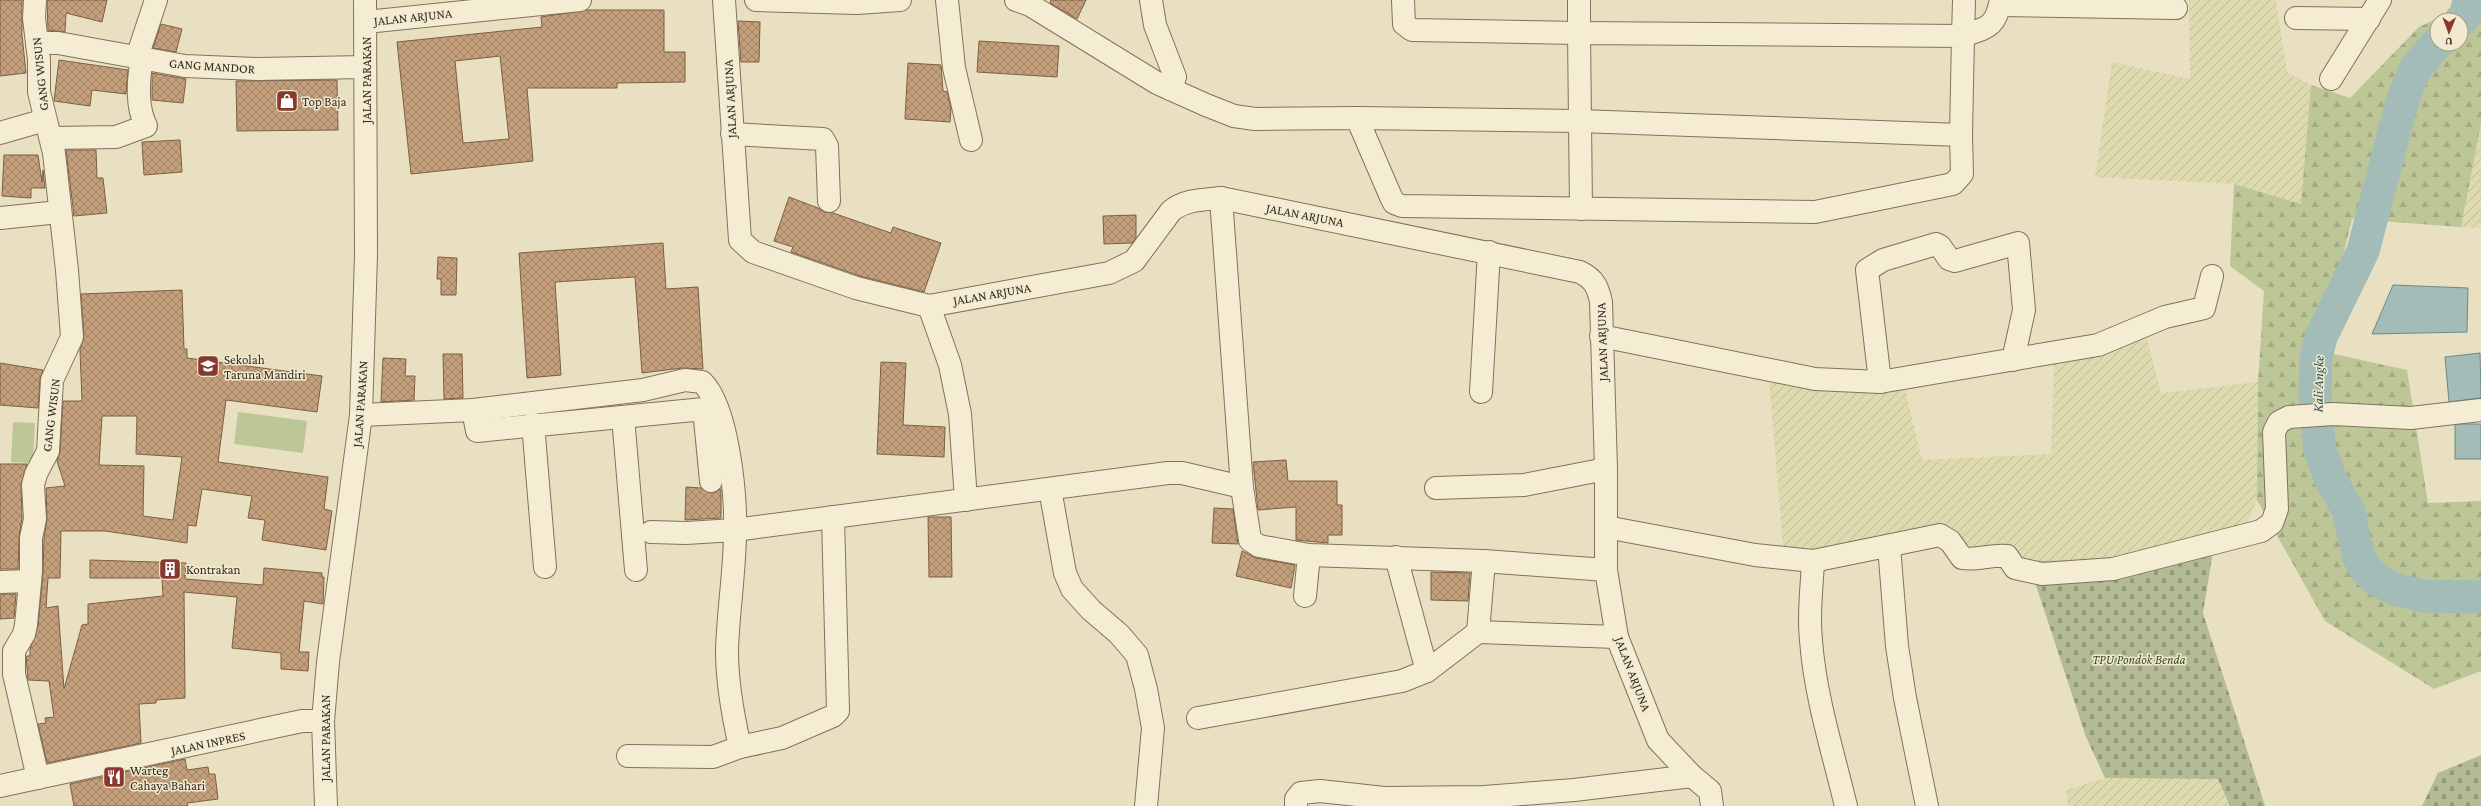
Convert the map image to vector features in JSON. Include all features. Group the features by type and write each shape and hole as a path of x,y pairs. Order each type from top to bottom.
{"street":[{"name":"GANG WISUN","path":"35,0 34,18 37,43 39,92 48,129 67,270 72,337 52,380 48,451 34,481 35,519 31,538 30,581 26,629 14,651 12,663 38,778"},
{"path":"0,133 48,129 116,137 146,126 140,116 138,94 139,58 156,0"},
{"name":"JALAN PARAKAN","path":"326,806 323,721 328,662 361,415 366,255 365,0"},
{"name":"JALAN ARJUNA","path":"366,22 580,0"},
{"name":"JALAN ARJUNA","path":"724,0 740,240 747,249 856,288 929,306 1118,270 1134,261 1170,211 1176,206 1190,201 1221,198 1489,252 1580,272 1589,277 1596,284 1601,302 1606,469 1606,570 1617,637 1658,740 1692,776 1710,790 1712,806"},
{"path":"756,0 857,3 900,0"},
{"path":"947,0 954,68 971,140"},
{"path":"1151,0 1155,25 1175,76 1170,89"},
{"path":"1403,0 1404,24 1412,30 1579,33 1963,36 1986,27 1997,18 2001,2 2132,4 2176,8"},
{"path":"1579,0 1581,209"},
{"path":"1358,118 1391,197 1397,205 1815,212 1840,208 1953,184 1962,174 1961,135 1964,0"},
{"path":"2332,78 2380,0"},
{"path":"1027,2 1170,89 1234,116 1255,119 1358,118 1579,121 1961,135"},
{"path":"2296,18 2369,19"},
{"name":"GANG MANDOR","path":"37,43 58,43 185,66 258,69 365,67"},
{"path":"732,134 822,139 827,146 829,201"},
{"path":"1221,198 1242,487 1250,540 1259,546 1309,555 1484,561 1606,570"},
{"path":"0,218 59,212"},
{"path":"1880,382 1867,270 1883,260 1936,244 1940,246 1949,260 1955,261 2018,243 2024,310 2013,360"},
{"path":"1481,392 1489,252"},
{"path":"1601,336 1815,379 1880,382 2098,345 2165,317 2204,308 2212,276"},
{"path":"929,306 950,365 960,414 966,500"},
{"path":"361,415 473,410 643,390 685,380 699,381 711,392 724,429 730,456 735,530 727,652 732,711 740,747"},
{"path":"473,410 477,431 533,424 704,409 711,481"},
{"path":"1606,527 1755,555 1813,560 1940,535 1950,541 1962,558 1973,560 1995,554 2007,556 2015,568 2042,574 2113,568 2261,531 2272,524 2277,509 2274,432 2279,422 2288,417 2333,414 2411,418 2481,410"},
{"path":"622,417 636,570"},
{"path":"533,424 546,567"},
{"path":"1436,488 1524,485 1606,469"},
{"path":"651,532 686,533 735,530 1050,490 1175,472 1242,487"},
{"path":"1050,490 1065,573 1072,589 1091,610 1126,642 1136,655 1146,689 1153,728 1146,806"},
{"path":"628,756 704,758 740,747 782,738 834,716 838,711 833,517"},
{"path":"1889,546 1897,646 1905,698 1927,806"},
{"path":"1305,596 1309,555"},
{"path":"1396,557 1427,671"},
{"path":"1813,560 1810,624 1813,657 1825,720 1846,806"},
{"path":"1478,632 1484,561"},
{"path":"0,582 30,581"},
{"path":"1198,718 1402,680 1427,671 1478,632 1617,637"},
{"name":"JALAN INPRES","path":"0,786 302,722 323,721"},
{"path":"1296,806 1296,799 1301,793 1320,790 1384,802 1484,797 1574,790 1692,776"}],"shaded area":[{"path":"2189,0 2276,0 2287,72 2311,85 2301,204 2234,184 2095,177 2112,62 2190,79"},
{"path":"2481,124 2481,228 2461,227"},
{"path":"2145,332 2161,393 2258,382 2257,500 2243,534 2119,560 2028,561 1970,556 1936,532 1784,558 1769,379 1904,385 1922,460 2051,454 2054,363"},
{"path":"2105,778 2218,779 2230,806 2068,806 2066,790"}],"green space":[{"path":"2466,0 2481,0 2481,124 2461,227 2352,219 2320,351 2407,370 2428,503 2481,501 2481,671 2434,689 2325,621 2257,500 2258,382 2264,291 2230,266 2234,184 2301,204 2311,85 2350,98 2419,27 2429,22 2429,52 2469,52 2469,12 2450,12 2465,5"},
{"path":"238,412 307,421 303,453 234,444"},
{"path":"13,422 35,423 33,463 11,462"},
{"name":"TPU Pondok Benda","path":"2215,539 2203,613 2265,806 2230,806 2218,779 2105,778 2086,737 2028,561 2119,560"},
{"path":"2481,755 2481,806 2422,806 2438,773"}],"water":[{"path":"2393,285 2468,288 2467,332 2372,334"},
{"path":"2480,353 2481,398 2449,402 2445,357"},
{"path":"2455,424 2481,424 2481,459 2455,459"}],"building":[{"path":"0,0 22,0 22,35 26,73 0,76"},
{"path":"47,0 107,0 102,22 66,13 65,32 48,30"},
{"path":"1051,0 1086,0 1077,19 1050,3"},
{"path":"587,10 664,10 664,52 685,52 685,82 617,83 617,88 527,88 533,161 411,174 397,42 542,27 541,17","holes":["500,56 509,139 463,143 455,61"]},
{"path":"738,21 760,22 759,62 741,62"},
{"path":"161,24 182,29 176,52 153,48"},
{"path":"979,41 1059,46 1057,77 977,72"},
{"path":"59,60 128,70 126,94 92,90 90,106 54,101"},
{"path":"908,63 941,65 943,91 947,92 951,109 950,122 905,119"},
{"path":"152,73 186,79 183,103 152,100"},
{"name":"Top Baja","path":"337,80 338,130 237,131 236,81"},
{"path":"180,140 182,172 144,175 142,142"},
{"path":"66,150 96,150 97,178 103,178 107,213 74,216"},
{"path":"4,155 38,155 42,182 43,170 45,188 31,188 31,198 2,196"},
{"path":"789,197 818,208 824,212 833,213 891,233 893,227 941,243 924,292 860,276 791,252 793,247 774,241"},
{"path":"1136,215 1136,237 1132,243 1104,244 1103,216"},
{"path":"663,243 666,289 698,287 703,369 682,368 642,373 635,277 555,282 561,375 527,378 519,253"},
{"path":"438,257 457,258 456,295 441,295 441,279 437,279"},
{"path":"182,290 184,349 187,349 187,358 322,376 317,412 226,400 218,462 328,477 324,509 332,511 326,550 262,540 265,520 248,518 252,496 202,489 196,526 188,525 187,543 105,531 61,531 60,578 48,578 46,608 58,606 64,689 82,625 88,624 88,604 163,596 162,578 90,578 90,560 186,563 185,579 263,585 264,568 322,573 322,577 324,577 323,604 304,601 299,652 309,652 308,671 281,669 281,653 232,648 237,597 184,592 185,698 156,700 156,703 139,704 141,743 47,763 38,724 46,723 45,718 54,717 49,681 28,680 26,656 30,656 30,649 38,626 43,573 44,539 47,518 46,488 65,486 57,461 60,452 63,401 82,401 80,350 84,336 81,294","holes":["102,416 137,416 136,454 182,457 173,520 143,516 144,466 99,465"]},
{"path":"443,354 462,354 463,398 444,399"},
{"path":"383,358 406,359 405,376 415,376 414,400 381,402"},
{"path":"881,362 906,363 903,425 945,427 944,457 877,454"},
{"path":"0,363 43,370 40,379 38,408 0,405"},
{"path":"1286,460 1288,481 1337,481 1337,505 1342,505 1342,535 1328,535 1328,543 1296,540 1296,507 1258,510 1253,462"},
{"path":"0,464 27,464 21,485 22,518 19,538 18,569 0,569"},
{"path":"686,487 701,488 712,493 721,489 721,518 685,520"},
{"path":"1214,508 1233,509 1238,544 1212,543"},
{"path":"928,517 951,517 952,577 929,577"},
{"path":"1242,551 1256,558 1295,565 1291,588 1236,576"},
{"path":"1431,572 1470,573 1468,601 1431,600"},
{"path":"0,594 16,594 14,618 0,619"},
{"path":"185,759 187,770 208,767 209,774 215,774 218,799 187,803 188,806 74,806 70,784"}],"waterway":[{"name":"Kali Angke","path":"2466,12 2469,0"},
{"name":"Kali Angke","path":"2429,52 2415,69 2402,102 2363,251 2321,337 2316,357 2315,399 2320,451 2331,480 2349,512 2358,555 2364,567 2377,580 2397,590 2424,596 2481,597"}],"place":[{"name":"Top Baja","path":"287,101"},
{"name":"Sekolah Taruna Mandiri","path":"208,366"},
{"name":"Kontrakan","path":"170,569"},
{"name":"Warteg Cahaya Bahari","path":"114,777"}]}
